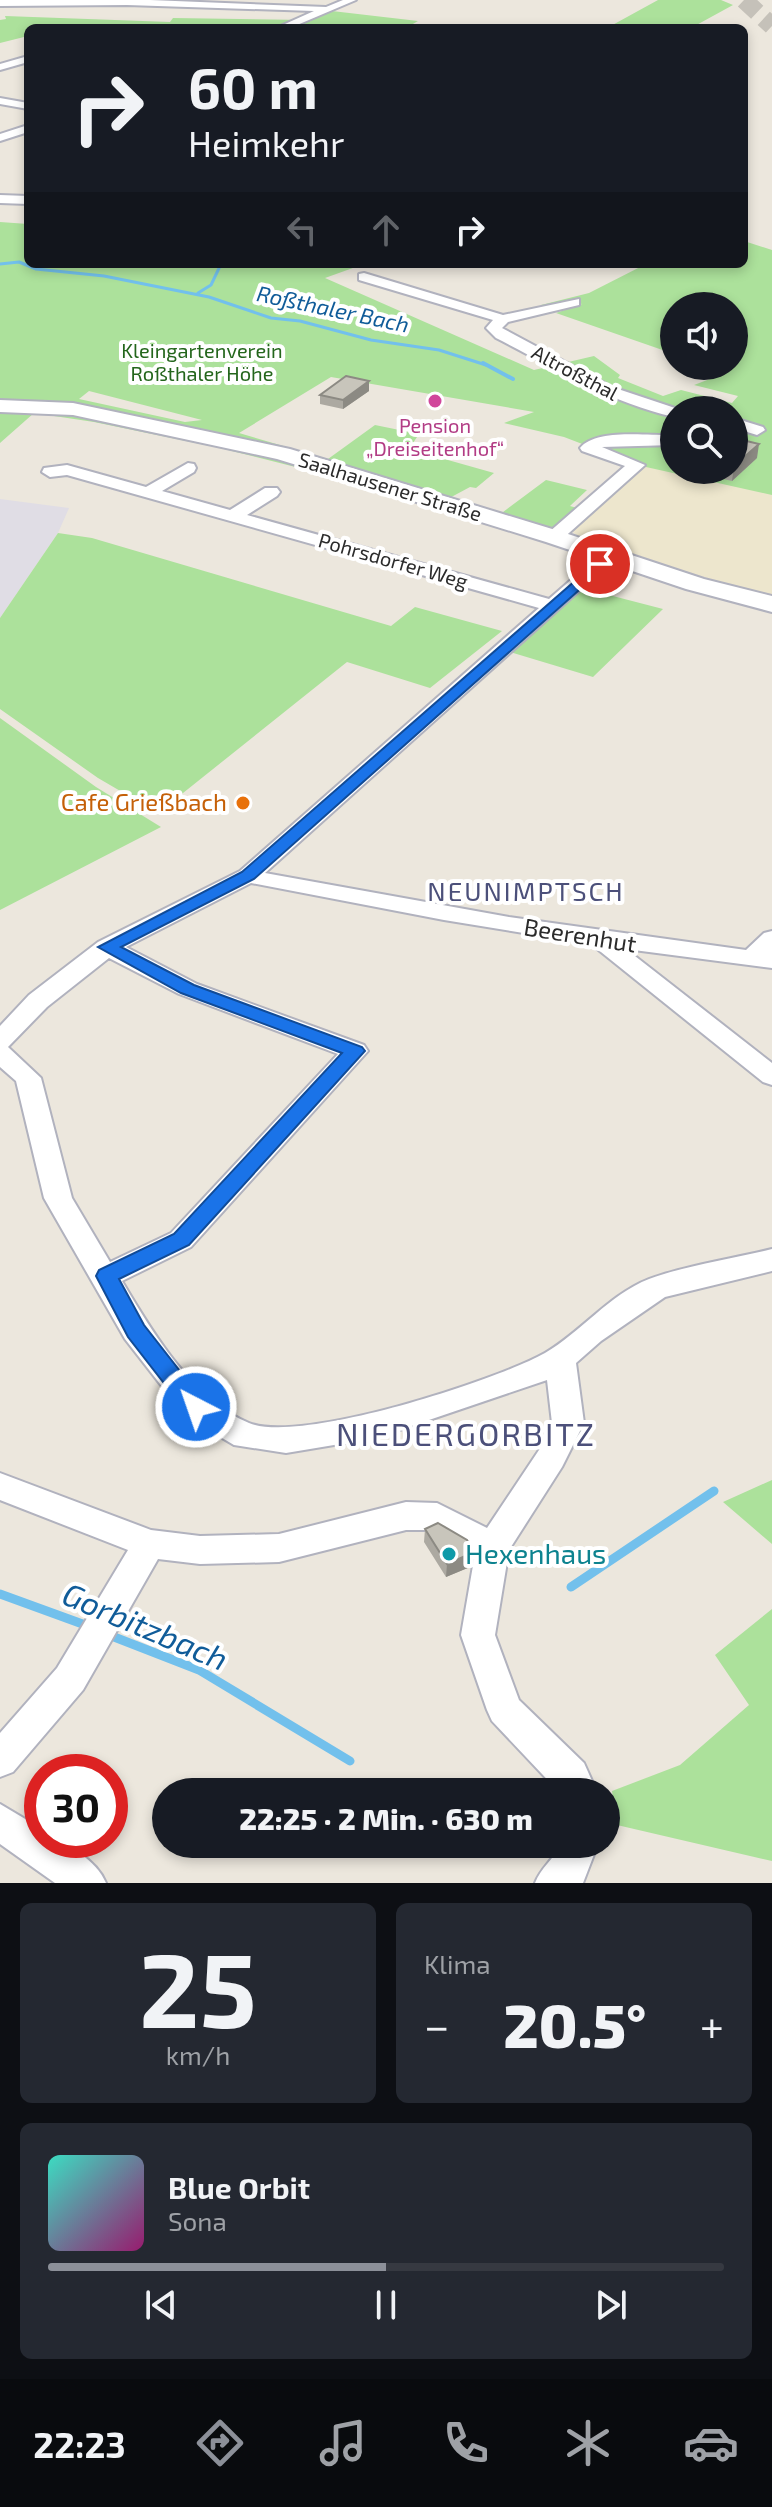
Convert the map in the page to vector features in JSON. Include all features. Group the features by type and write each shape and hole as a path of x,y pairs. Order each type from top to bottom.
{"street":[{"path":"290,24 351,0"},
{"path":"0,3 259,3 324,9"},
{"path":"0,67 24,60"},
{"path":"0,101 24,105"},
{"path":"0,138 24,129"},
{"path":"0,199 24,200"},
{"path":"364,277 503,319"},
{"name":"Altroßthal","path":"574,302 503,319 493,328 576,377 636,404 660,409"},
{"name":"Saalhausener Straße","path":"0,406 73,409 254,447 554,537 695,584 772,604"},
{"name":"Altroßthal","path":"554,537 637,465 588,448 603,439 638,443 660,441"},
{"path":"149,492 188,468"},
{"name":"Pohrsdorfer Weg","path":"50,472 67,470 552,606"},
{"path":"233,516 271,492"},
{"path":"0,1041 38,1001 107,947 248,876 609,556"},
{"name":"Beerenhut","path":"248,876 402,908 599,939 762,960"},
{"path":"762,960 772,938"},
{"path":"599,939 772,1076"},
{"path":"107,947 188,989 355,1051 181,1240 107,1276"},
{"path":"0,1053 28,1078 58,1198 107,1276 136,1331 196,1407 245,1436 286,1440 376,1426 528,1376 560,1359 590,1333 656,1288 772,1260"},
{"path":"560,1359 568,1423 551,1458 493,1547 478,1635 505,1710 572,1778"},
{"path":"0,1486 149,1544 200,1550 279,1548 406,1516 437,1517 493,1547"},
{"path":"0,1760 70,1679 149,1544"},
{"path":"0,1822 87,1883"},
{"path":"554,1883 569,1871 574,1858"}],"shaded area":[{"path":"772,446 772,597 583,541 572,531 647,460 660,465 660,484 748,484 748,461"},
{"path":"0,499 69,508 58,533 0,618"}],"green space":[{"path":"658,0 721,0 733,5 698,24 614,24"},
{"path":"332,11 418,21 413,24 24,24 24,37 0,43 0,20 6,19 5,16 170,22 173,18 305,20"},
{"name":"Kleingartenverein Roßthaler Höhe","path":"0,222 24,224 24,268 353,268 325,278 534,370 594,356 620,375 618,378 663,396 660,396 660,470 637,465 564,437 504,423 534,412 331,377 239,433 328,459 375,425 419,434 409,449 494,473 476,488 470,487 442,502 447,510 220,448 34,413 0,443","holes":["89,391 202,420 185,422 79,399"]},
{"path":"748,242 772,250 772,495 722,484 748,484 748,396 694,385 707,380 748,380 748,292 660,292 660,349 556,313 582,304 541,305 589,293 638,268 748,268"},
{"path":"681,390 705,396 663,396"},
{"path":"546,480 587,490 570,506 584,510 554,537 495,518"},
{"path":"58,533 92,538 391,626 415,607 502,631 430,688 347,662 158,813 98,778 0,709 0,618"},
{"path":"582,588 663,609 593,677 510,652"},
{"path":"0,718 96,787 161,827 0,910"},
{"path":"772,1480 772,1544 723,1502"},
{"path":"772,1609 772,1861 620,1826 620,1788 680,1765 749,1705 715,1655"}],"building":[{"path":"346,376 369,381 343,400 320,395"},
{"path":"748,441 759,444 748,454"},
{"path":"438,1523 467,1540 471,1547 470,1554 447,1564 425,1529"}],"waterway":[{"name":"Roßthaler Bach","path":"0,264 24,264"},
{"name":"Roßthaler Bach","path":"34,268 104,276 209,297 271,318 300,321 371,340 439,350 486,365"},
{"path":"198,293 211,285 219,268"},
{"name":"Roßthaler Bach","path":"483,363 513,379"},
{"path":"571,1587 714,1491"},
{"name":"Gorbitzbach","path":"0,1594 88,1626"},
{"name":"Gorbitzbach","path":"109,1635 199,1670 350,1761"}],"tunnel":[{"path":"744,0 772,26"}],"place":[{"name":"Pension „Dreiseitenhof“","path":"435,401"},
{"name":"Cafe Grießbach","path":"243,803"},
{"name":"Hexenhaus","path":"449,1554"}],"district":[{"name":"NEUNIMPTSCH","path":"526,892"},
{"name":"NIEDERGORBITZ","path":"466,1435"}],"route":[{"path":"196,1407 136,1331 107,1276 181,1240 355,1051 188,989 107,947 248,876 254,867 600,564"}]}
